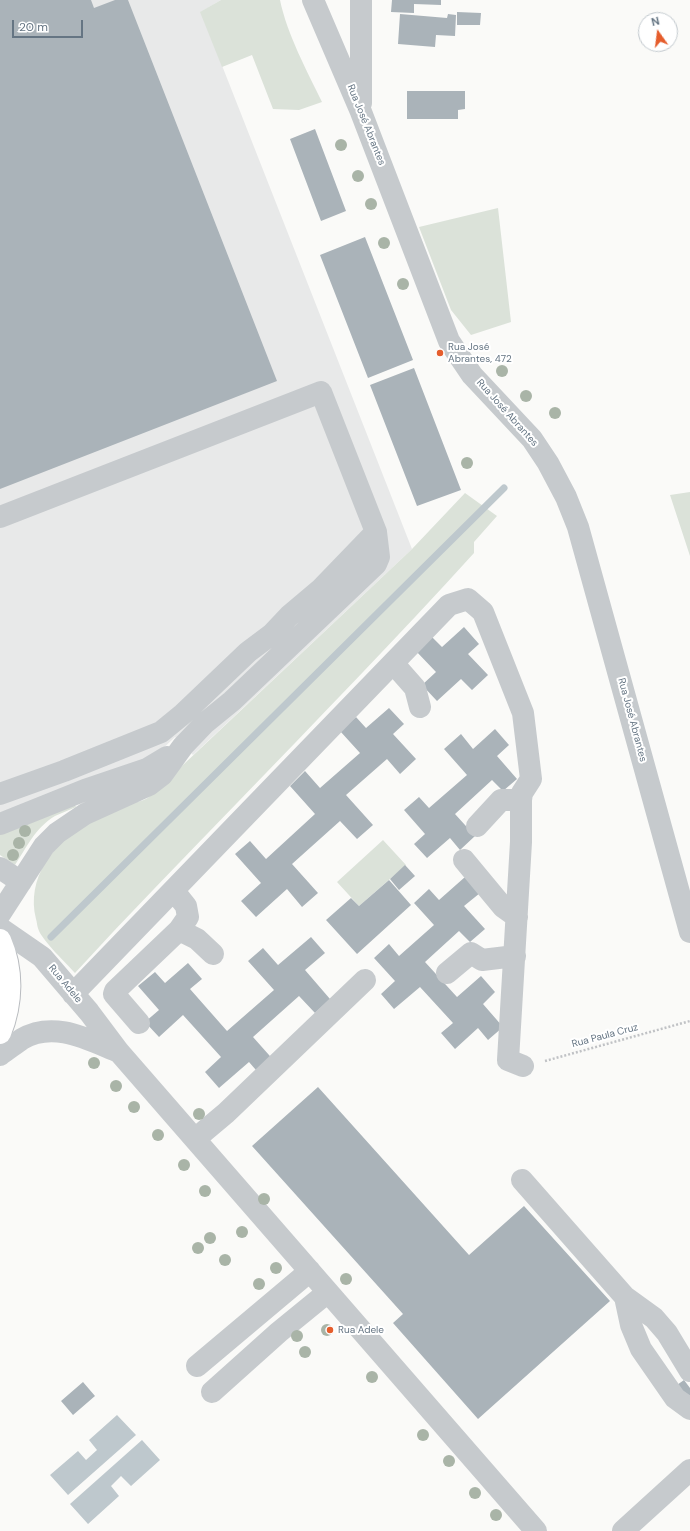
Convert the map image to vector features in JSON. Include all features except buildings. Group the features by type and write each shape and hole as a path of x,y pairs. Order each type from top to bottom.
{"highway":[{"path":"0,940 8,966 10,989 6,1018 0,1033"}],"street":[{"name":"Rua José Abrantes","path":"313,0 361,112 449,341 472,375 532,439 562,490 578,527 690,932"},
{"path":"361,0 361,112"},
{"path":"0,517 321,392 376,532 379,557 376,564 232,701 205,723 183,746 162,775 149,785 84,814 57,833 44,846 0,914"},
{"path":"205,723 225,691 252,661 272,634 289,616 322,589 376,532"},
{"path":"73,994 449,605 468,599 483,612 523,713 531,779 522,793 521,800 521,842 508,1060 523,1066"},
{"path":"0,794 64,771 161,732 200,699 248,652 272,634"},
{"path":"393,663 414,688 420,707"},
{"path":"0,824 85,790 147,769 183,746"},
{"path":"477,826 501,800 521,800"},
{"path":"464,860 503,907 517,917"},
{"path":"0,868 21,882"},
{"path":"139,1023 114,994 115,991 179,930 188,917 186,906 174,890"},
{"name":"Rua Adele","path":"0,928 42,957 89,1012 119,1052 536,1531"},
{"path":"179,930 197,939 213,954"},
{"path":"446,973 471,953 482,960 515,956"},
{"path":"195,1139 226,1113 365,980"},
{"name":"Rua Adele","path":"0,1056 23,1039 36,1033 49,1031 68,1032 119,1052"},
{"path":"522,1180 625,1297 654,1318 667,1333 690,1371"},
{"path":"197,1366 310,1271"},
{"path":"212,1392 279,1332 328,1292"},
{"path":"625,1297 631,1325 641,1349 675,1398 690,1409"},
{"path":"623,1531 690,1470"}],"path":[{"name":"Rua Paula Cruz","path":"523,1066 690,1022"}],"shaded area":[{"path":"0,0 221,0 201,12 412,549 193,755 175,737 155,756 0,817"},
{"path":"221,0 280,0 292,39 322,102 299,110 273,109 252,55 222,67 200,12"},
{"path":"498,208 511,322 471,335 451,310 419,227"},
{"path":"690,492 690,556 670,495"},
{"path":"465,493 497,516 474,542 474,553 386,648 135,908 75,973 42,936 38,929 36,919 34,904 35,890 45,863 53,851 63,841 87,824 121,807 149,797 412,549"},
{"path":"75,805 76,807 55,816 42,826 32,838 15,865 0,855 0,832"},
{"path":"383,840 406,865 359,906 337,882"},
{"path":"117,1415 136,1435 68,1495 50,1475 78,1451 86,1460 97,1450 89,1440"},
{"path":"142,1440 160,1460 131,1486 121,1476 111,1486 119,1496 88,1524 70,1504"}],"waterway":[{"path":"51,937 504,488"}],"place":[{"name":"Rua José Abrantes, 472","path":"440,353"},
{"name":"Rua Adele","path":"330,1330"}]}
